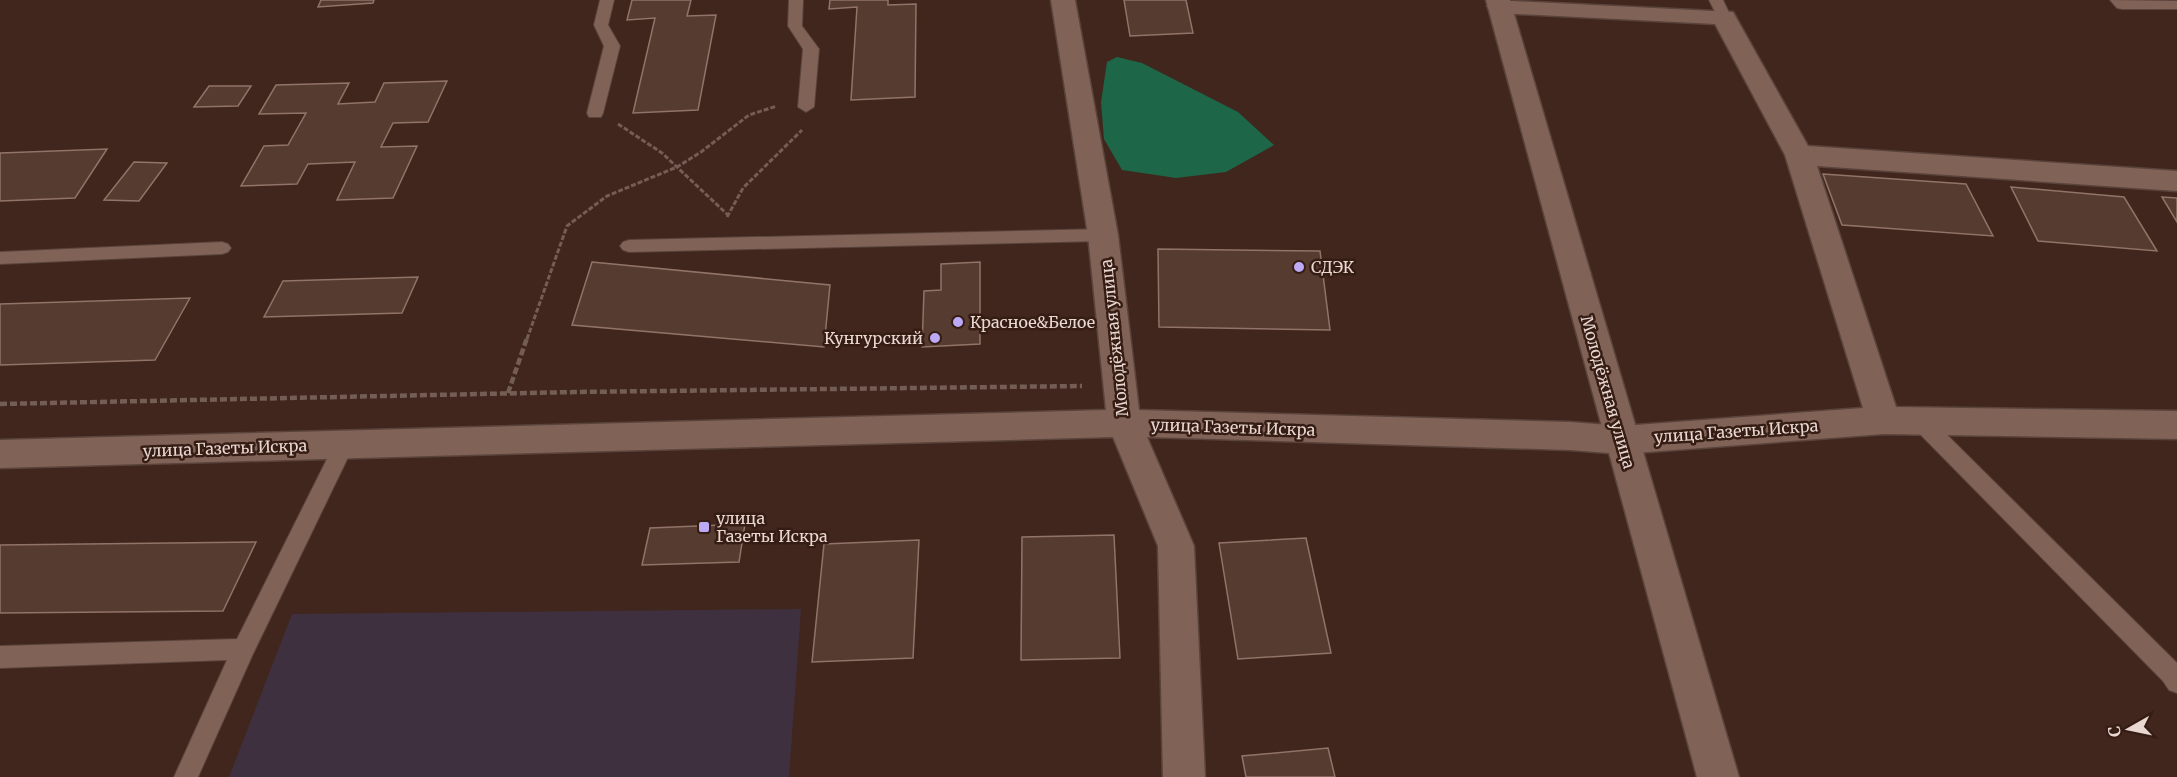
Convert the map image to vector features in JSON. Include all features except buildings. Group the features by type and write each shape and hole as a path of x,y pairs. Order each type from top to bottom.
{"street":[{"name":"Молодёжная улица","path":"1064,0 1103,235 1124,423 1176,546 1184,777"},
{"name":"Молодёжная улица","path":"1496,2 1718,777"},
{"path":"1496,2 1720,8 1798,156 1884,420"},
{"path":"1798,156 2177,181"},
{"name":"улица Газеты Искра","path":"0,454 1124,423 1570,436 1622,440 1884,420 2177,425"}],"lane":[{"path":"595,113 612,46 601,26 607,0"},
{"path":"796,0 795,26 811,50 806,107"},
{"path":"2117,0 2122,6 2177,5"},
{"path":"629,246 1103,235"},
{"path":"0,258 222,248"},
{"path":"1920,420 2171,673 2177,682"},
{"path":"186,777 244,650 344,445"},
{"path":"0,657 244,650"}],"path":[{"path":"713,244 743,188 789,145 804,127 806,107"},
{"path":"595,113 633,130 728,215"},
{"path":"0,404 576,392 1119,386"}],"shaded area":[{"path":"801,609 789,777 229,777 292,614"}],"green space":[{"path":"1117,57 1142,63 1238,112 1274,145 1226,172 1176,178 1122,170 1104,139 1101,102 1107,62"}],"place":[{"name":"СДЭК","path":"1299,267"},
{"name":"Красное&Белое","path":"958,322"},
{"name":"Кунгурский","path":"935,338"},
{"name":"улица Газеты Искра","path":"704,527"}]}
